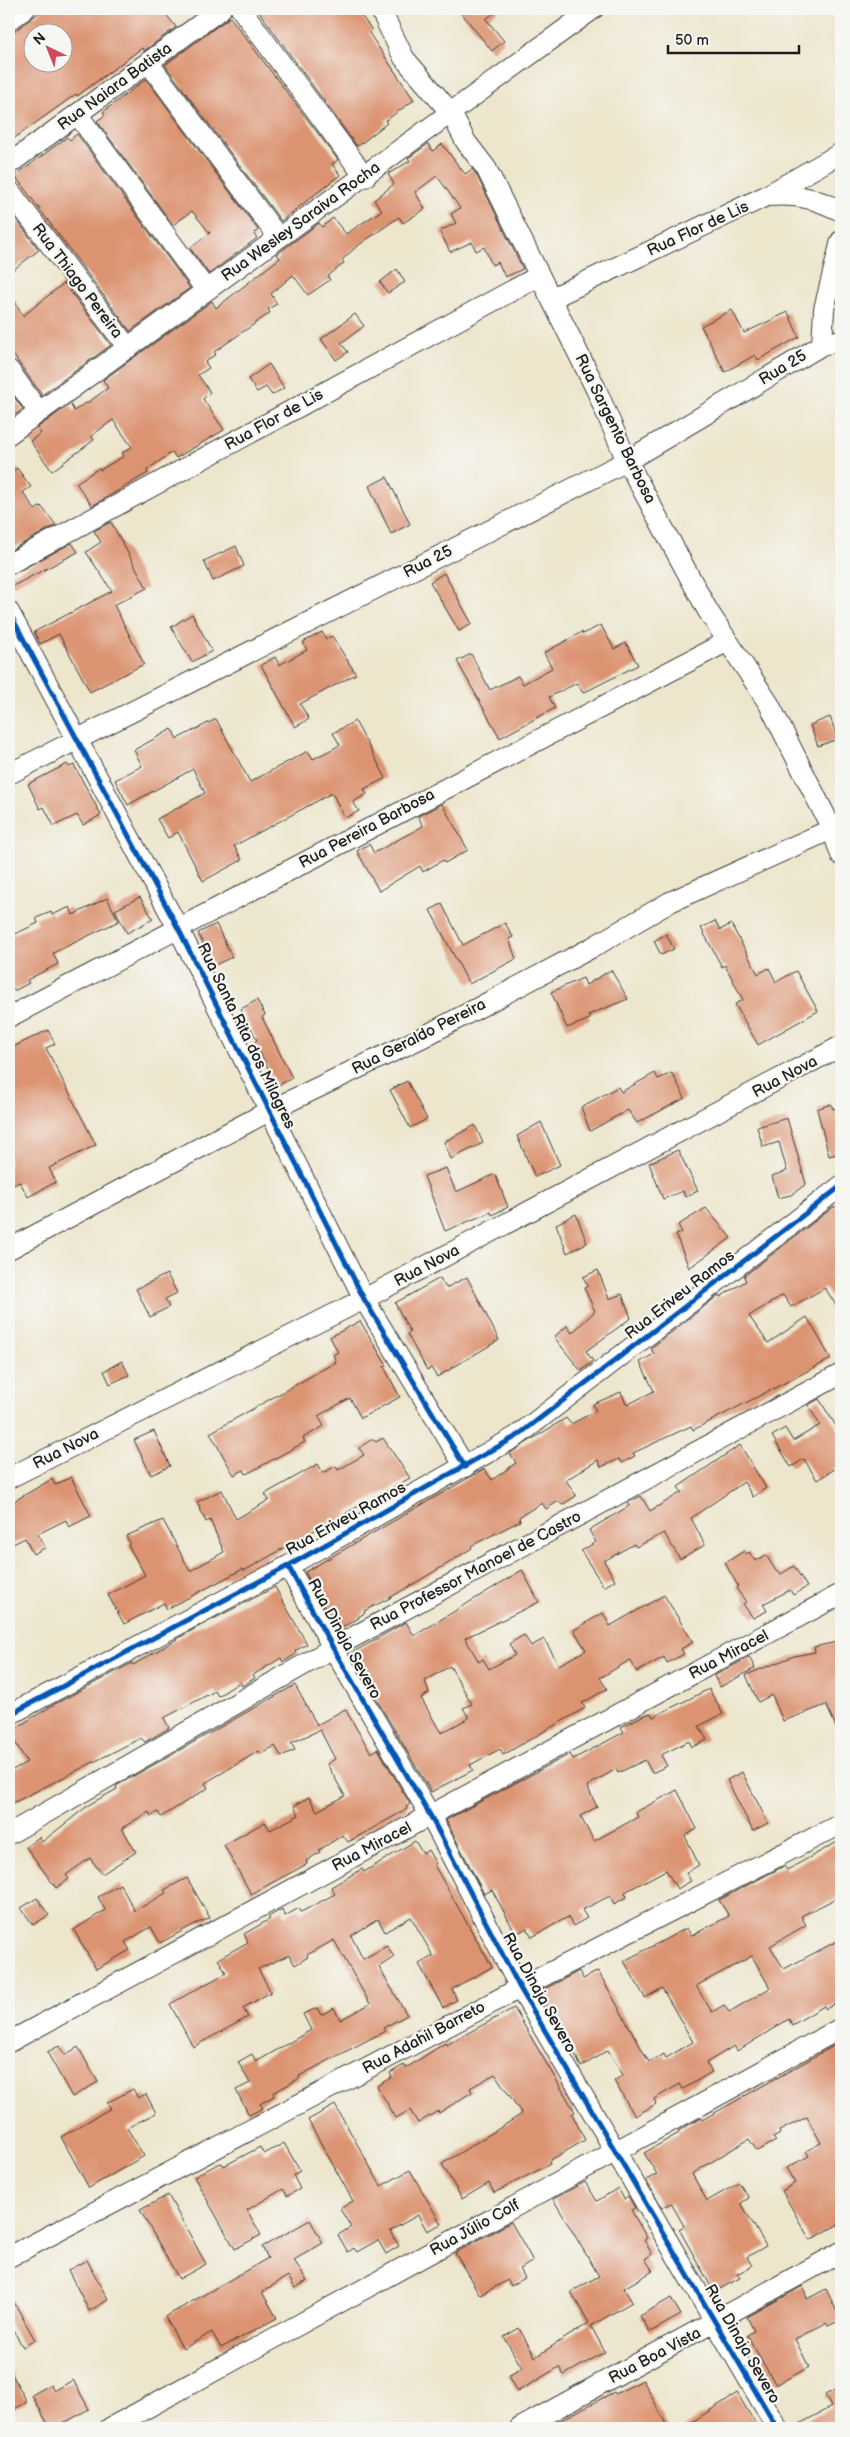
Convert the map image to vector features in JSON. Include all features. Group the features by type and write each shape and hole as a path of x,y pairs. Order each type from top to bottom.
{"street":[{"path":"9,20 24,9"},
{"name":"Rua Naiara Batista","path":"9,164 221,9"},
{"path":"241,9 365,177"},
{"name":"Rua Sargento Barbosa","path":"380,9 404,58 451,113 466,142 486,168 539,276 552,298 628,461 726,642 769,704 832,829 841,855"},
{"name":"Rua Wesley Saraiva Rocha","path":"9,434 278,237 365,177 593,9"},
{"path":"148,62 278,237"},
{"path":"78,115 206,290"},
{"name":"Rua Flor de Lis","path":"552,298 766,196 841,153"},
{"name":"Rua Thiago Pereira","path":"9,190 128,348"},
{"path":"766,196 791,195 819,200 841,211"},
{"path":"831,344 824,309 841,241"},
{"name":"Rua Flor de Lis","path":"9,564 539,276"},
{"name":"Rua 25","path":"9,774 628,461 831,344"},
{"path":"9,370 39,412"},
{"name":"Rua Santa Rita dos Milagres","path":"9,612 178,928 364,1299 465,1467"},
{"name":"Rua Pereira Barbosa","path":"9,1017 726,642"},
{"name":"Rua Geraldo Pereira","path":"9,1249 269,1111 423,1037 593,947 670,902 832,829"},
{"name":"Rua Nova","path":"9,1478 364,1299 841,1048"},
{"name":"Rua Eriveu Ramos","path":"9,1716 288,1566 465,1467 541,1419 841,1186"},
{"name":"Rua Professor Manoel de Castro","path":"9,1834 333,1648 841,1374"},
{"name":"Rua Dinaja Severo","path":"288,1566 333,1648 430,1815 520,1988 777,2428"},
{"name":"Rua Miracel","path":"9,2042 841,1594"},
{"name":"Rua Adahil Barreto","path":"9,2257 520,1988 841,1824"},
{"name":"Rua Júlio Colf","path":"110,2428 841,2028"},
{"name":"Rua Boa Vista","path":"520,2428 716,2323 841,2252"}],"building":[{"path":"44,9 162,9 176,27 144,51 142,48 77,96 76,94 9,142 9,32 22,26 22,72 72,72 72,22 27,22"},
{"path":"257,9 356,9 372,30 369,33 414,100 385,121 387,123 358,146 356,145"},
{"path":"458,9 500,9 486,19 504,41 492,51"},
{"path":"230,17 338,160 332,164 340,175 281,221 165,65"},
{"path":"146,79 258,230 254,234 257,238 209,274 190,248 210,233 192,211 173,225 97,121 105,115 103,112"},
{"path":"77,134 190,288 130,331 15,176 67,137 70,140"},
{"path":"428,144 433,151 442,144 465,174 472,169 476,174 523,269 505,277 498,262 492,265 484,247 476,251 472,242 450,252 440,231 456,223 451,214 460,208 437,176 415,192 425,209 403,223 399,217 356,247 342,260 344,263 328,276 330,280 308,295 293,275 271,294 277,304 268,309 270,313 214,352 216,354 205,362 209,368 198,375 210,392 203,399 224,430 176,458 172,452 147,470 148,473 92,506 76,483 99,468 100,470 124,456 122,453 132,447 113,420 91,436 94,440 52,471 30,441 41,433 37,428 70,404 74,411 86,404 108,388 103,380 212,301 216,308 280,258 277,254 319,223 322,227 333,218 346,234 382,210 374,200 394,184 388,174 410,161 408,158"},
{"path":"14,216 39,250 9,273 9,220"},
{"path":"397,269 405,282 388,293 380,282"},
{"path":"64,283 111,345 42,395 9,349 9,291 23,316"},
{"path":"732,310 744,333 788,312 799,337 758,360 755,355 725,372 701,326"},
{"path":"355,314 364,326 341,343 348,352 336,360 321,339"},
{"path":"269,364 284,388 272,395 266,387 257,392 248,379"},
{"path":"9,390 23,409 9,419"},
{"path":"17,468 31,487 23,492 35,510 41,506 56,525 9,551 9,471 10,473"},
{"path":"387,477 410,524 391,534 369,486"},
{"path":"111,522 147,588 114,605 144,664 90,692 59,634 40,644 34,632 112,591 86,552 101,542 94,531"},
{"path":"72,543 78,552 9,588 9,576"},
{"path":"236,546 244,566 213,581 204,561"},
{"path":"444,573 472,624 459,631 430,582"},
{"path":"192,614 212,651 192,662 171,627"},
{"path":"601,625 614,649 626,643 638,665 583,693 577,683 549,697 555,708 500,738 457,661 471,654 490,690 518,676 523,684 552,668 544,653 582,632 583,634"},
{"path":"322,632 326,639 332,636 356,674 300,704 309,719 295,727 261,665 275,657 279,665 307,650 303,642"},
{"path":"830,717 838,739 818,746 810,725"},
{"path":"216,719 250,782 308,751 313,759 340,745 333,733 355,721 386,778 364,789 367,794 353,802 359,811 345,818 332,793 234,846 242,860 203,881 178,832 168,838 157,819 205,793 193,769 128,805 115,780 142,766 134,750 172,729 177,739"},
{"path":"67,764 69,767 74,765 101,815 83,825 77,815 54,826 44,807 40,809 28,784"},
{"path":"442,804 468,850 445,863 443,860 423,872 420,866 379,891 357,851 369,844 374,853 423,826 418,816"},
{"path":"140,897 153,919 127,933 115,910"},
{"path":"107,898 119,921 53,953 58,964 27,980 29,983 14,991 12,987 9,989 9,937 38,923 36,918 51,912 52,915 70,907 73,915"},
{"path":"442,904 463,945 505,923 513,937 509,939 516,959 469,984 430,910"},
{"path":"715,921 720,930 731,924 758,974 769,968 776,982 796,971 818,1011 758,1045 735,1004 743,1000 725,965 722,967 701,928"},
{"path":"216,924 232,957 213,966 198,933"},
{"path":"666,934 674,949 661,955 654,941"},
{"path":"611,970 628,999 588,1015 590,1019 567,1028 551,992 583,978 586,985"},
{"path":"257,1000 265,1015 262,1017 292,1078 277,1086 241,1009"},
{"path":"48,1030 55,1044 46,1048 96,1145 49,1168 56,1182 28,1197 20,1182 9,1187 9,1049"},
{"path":"655,1073 658,1079 672,1073 685,1098 637,1123 628,1110 590,1131 581,1107 618,1087 621,1092"},
{"path":"407,1081 427,1119 410,1128 390,1090"},
{"path":"831,1104 833,1109 841,1107 841,1153 829,1156 817,1109"},
{"path":"787,1118 806,1184 791,1195 778,1198 772,1176 787,1171 779,1142 763,1147 757,1127"},
{"path":"541,1122 560,1165 535,1177 517,1136"},
{"path":"475,1125 483,1143 451,1159 444,1142"},
{"path":"678,1150 698,1191 685,1197 683,1191 663,1199 649,1163"},
{"path":"446,1168 456,1192 495,1174 508,1207 492,1215 491,1212 445,1231 424,1176"},
{"path":"841,1205 841,1313 825,1288 791,1307 783,1295 749,1316 768,1343 807,1317 831,1359 693,1430 691,1426 633,1453 635,1456 622,1463 619,1459 601,1467 598,1460 566,1480 576,1496 562,1505 559,1501 546,1509 542,1503 519,1517 520,1521 471,1546 472,1548 447,1564 364,1611 365,1613 359,1618 337,1630 305,1572 484,1469 492,1480 516,1463 510,1453 566,1418 571,1424 596,1411 593,1404 621,1392 627,1405 654,1391 640,1362 654,1354 651,1348 719,1295 720,1297 746,1281 744,1276 832,1208"},
{"path":"706,1208 731,1238 689,1268 676,1235 682,1232 678,1225"},
{"path":"576,1214 587,1243 567,1253 556,1224"},
{"path":"598,1270 609,1299 622,1294 631,1318 586,1351 593,1361 581,1371 554,1337 567,1326 572,1333 595,1311 584,1288 588,1286 583,1277"},
{"path":"167,1274 177,1293 165,1299 169,1307 150,1317 136,1289"},
{"path":"467,1277 499,1340 437,1377 431,1368 427,1370 407,1334 410,1332 395,1303 440,1278 446,1288"},
{"path":"360,1321 387,1366 384,1367 400,1397 361,1418 350,1398 318,1416 324,1426 303,1438 305,1442 246,1474 244,1470 234,1475 210,1433 336,1362 333,1355 338,1352 330,1337"},
{"path":"122,1361 129,1375 110,1384 104,1371"},
{"path":"819,1399 841,1434 841,1465 817,1480 804,1459 791,1467 772,1436 785,1428 793,1441 820,1425 808,1405"},
{"path":"154,1431 170,1466 151,1475 134,1440"},
{"path":"383,1438 410,1478 346,1513 348,1515 336,1522 334,1519 244,1571 243,1569 167,1609 164,1603 124,1624 108,1595 145,1575 128,1545 130,1543 126,1536 163,1520 190,1571 224,1552 210,1520 206,1522 197,1502 222,1490 236,1519 269,1500 265,1494 318,1464 323,1473 336,1466 338,1470 364,1455 359,1448 372,1439 376,1442"},
{"path":"740,1445 766,1488 753,1497 744,1482 691,1518 705,1545 680,1559 664,1533 636,1547 634,1544 604,1561 615,1580 604,1587 581,1551 596,1542 589,1530 629,1506 627,1503 641,1496 650,1511 682,1492 678,1487"},
{"path":"71,1477 91,1516 69,1527 66,1520 38,1534 45,1548 33,1554 25,1538 9,1546 9,1504 52,1479 55,1485"},
{"path":"744,1551 746,1554 749,1552 755,1561 766,1555 776,1571 778,1570 781,1574 794,1566 807,1587 793,1595 790,1590 763,1604 767,1611 753,1618 743,1604 746,1602 736,1588 738,1586 725,1563"},
{"path":"522,1570 539,1602 465,1638 479,1662 483,1659 489,1669 515,1655 509,1644 524,1635 531,1646 544,1639 559,1665 586,1650 574,1630 603,1613 610,1626 664,1595 693,1642 681,1649 684,1654 667,1663 664,1657 637,1672 630,1660 600,1678 607,1689 582,1703 585,1708 503,1755 500,1749 470,1765 473,1770 431,1792 350,1654 406,1622 414,1636","holes":["450,1666 472,1704 463,1708 469,1718 441,1733 421,1698 429,1693 425,1681"]},
{"path":"275,1587 307,1644 295,1651 296,1654 283,1662 281,1658 253,1675 255,1678 242,1686 240,1682 218,1696 215,1691 164,1718 169,1728 145,1742 141,1738 9,1805 9,1772 27,1762 9,1732 55,1704 132,1663 133,1665 196,1628"},
{"path":"841,1641 841,1737 826,1705 783,1721 772,1695 758,1702 746,1675 794,1656 815,1652 814,1647"},
{"path":"749,1657 755,1668 720,1687 714,1676"},
{"path":"295,1685 317,1725 345,1709 371,1753 378,1749 410,1804 406,1807 407,1809 348,1842 343,1835 319,1850 320,1852 306,1861 307,1864 251,1894 224,1845 265,1822 270,1830 299,1815 294,1806 309,1797 317,1811 345,1796 327,1764 335,1759 320,1730 291,1743 295,1750 281,1756 275,1746 261,1754 259,1751 205,1783 208,1788 161,1817 158,1812 151,1816 149,1812 122,1828 136,1852 102,1874 90,1858 66,1875 69,1879 56,1888 26,1847 39,1837 42,1842 90,1804 117,1789 116,1786"},
{"path":"709,1689 723,1714 699,1726 707,1740 692,1747 689,1741 661,1755 667,1766 652,1773 645,1760 618,1773 616,1769 587,1786 597,1807 580,1816 594,1841 638,1817 636,1812 677,1790 697,1829 685,1836 699,1865 686,1873 691,1881 677,1889 666,1870 625,1892 627,1897 614,1904 610,1896 582,1910 587,1918 573,1926 568,1917 532,1937 527,1928 516,1934 492,1890 484,1894 446,1820 570,1754 573,1759 600,1745 624,1732 621,1727 642,1716 651,1713 653,1717"},
{"path":"742,1772 768,1823 753,1831 727,1780"},
{"path":"841,1840 841,1896 801,1916 806,1925 770,1946 784,1969 841,1939 841,2000 826,2009 824,2006 792,2025 789,2019 737,2051 734,2046 706,2063 712,2072 683,2089 680,2084 654,2099 656,2104 635,2116 614,2081 623,2075 608,2050 581,2067 561,2023 558,2024 537,1993 579,1971 583,1979 598,1971 649,2062 664,2054 666,2058 693,2042 662,1988 645,1998 624,1961 687,1928 691,1936 729,1916 719,1900 784,1866 787,1870","holes":["752,1956 770,1988 729,2012 724,2005 712,2012 696,1986"]},
{"path":"415,1841 423,1854 428,1850 436,1864 434,1865 492,1967 452,1989 457,2000 443,2008 419,1964 433,1956 411,1917 385,1932 378,1919 351,1936 363,1959 387,1946 394,1957 379,1967 407,2015 383,2028 385,2031 299,2076 300,2078 273,2093 274,2096 260,2104 263,2108 249,2115 236,2090 250,2083 238,2062 252,2054 256,2062 311,2030 303,2014 317,2008 321,2015 334,2008 340,2020 370,2004 334,1940 307,1955 308,1957 295,1965 289,1955 258,1969 271,1992 243,2008 248,2017 193,2047 170,2004 226,1973 218,1959 248,1942 244,1934 270,1919 268,1917 282,1909 285,1916 299,1908 301,1912 335,1894 331,1887 362,1869 364,1872"},
{"path":"187,1878 210,1918 160,1943 151,1927 125,1942 130,1950 96,1969 74,1930 105,1910 98,1897 120,1884 135,1911 166,1893 164,1890"},
{"path":"37,1898 49,1915 33,1925 21,1908"},
{"path":"514,2008 575,2112 572,2114 585,2140 549,2161 550,2164 494,2193 489,2183 462,2199 442,2164 522,2114 495,2074 470,2088 472,2092 439,2113 438,2111 418,2123 410,2110 396,2118 377,2086 392,2077 390,2073 404,2065 406,2068 445,2043 446,2045"},
{"path":"839,2043 841,2048 841,2223 810,2240 782,2191 795,2183 786,2168 809,2156 806,2151 821,2143 807,2117 779,2131 780,2134 773,2138 776,2141 757,2151 749,2139 692,2174 707,2201 739,2183 749,2198 741,2203 766,2246 747,2257 752,2266 737,2274 740,2278 714,2292 679,2229 684,2226 671,2203 662,2208 646,2180 657,2174 644,2153 701,2118 702,2120"},
{"path":"59,2046 65,2055 78,2047 98,2082 72,2097 47,2052"},
{"path":"133,2089 138,2098 146,2094 156,2113 127,2128 144,2156 89,2188 61,2137 111,2108 107,2103"},
{"path":"335,2105 381,2186 410,2170 441,2224 427,2231 418,2215 390,2231 399,2246 386,2254 378,2240 357,2252 354,2248 348,2252 338,2235 351,2227 340,2209 353,2201 308,2120"},
{"path":"284,2143 300,2171 293,2175 300,2189 287,2196 283,2189 247,2210 261,2235 235,2249 194,2177 216,2165 222,2163 224,2166 260,2147 264,2154"},
{"path":"585,2182 597,2201 618,2188 624,2199 628,2196 635,2208 631,2210 647,2238 644,2240 652,2254 645,2259 653,2271 624,2288 632,2302 591,2326 605,2352 564,2375 559,2367 517,2392 508,2376 522,2368 504,2337 519,2328 535,2357 589,2323 571,2292 599,2276 553,2199"},
{"path":"168,2195 206,2264 179,2279 140,2210"},
{"path":"310,2220 323,2243 294,2260 307,2281 295,2288 288,2276 262,2292 277,2318 221,2348 212,2332 183,2349 165,2317 268,2258 262,2247"},
{"path":"511,2222 533,2261 520,2269 525,2278 511,2286 508,2280 480,2295 455,2253"},
{"path":"87,2260 108,2300 89,2311 68,2270"},
{"path":"803,2286 807,2299 826,2289 841,2320 828,2326 826,2323 795,2339 809,2367 776,2385 747,2335 754,2331 747,2317"},
{"path":"9,2293 35,2340 23,2347 9,2323"},
{"path":"671,2298 681,2315 650,2332 640,2316"},
{"path":"9,2369 27,2402 9,2412"},
{"path":"73,2380 89,2409 55,2428 50,2428 32,2395 51,2384 54,2391"},
{"path":"643,2380 668,2428 546,2428 614,2392 615,2394"},
{"path":"841,2387 841,2428 792,2428 831,2407 825,2395"},
{"path":"737,2393 758,2428 683,2428"}],"cycle path":[{"path":"9,612 178,928 364,1299 465,1467"},
{"path":"9,1715 288,1566 517,1436 841,1186"},
{"path":"288,1566 333,1648 430,1815 520,1988 777,2428"}]}
